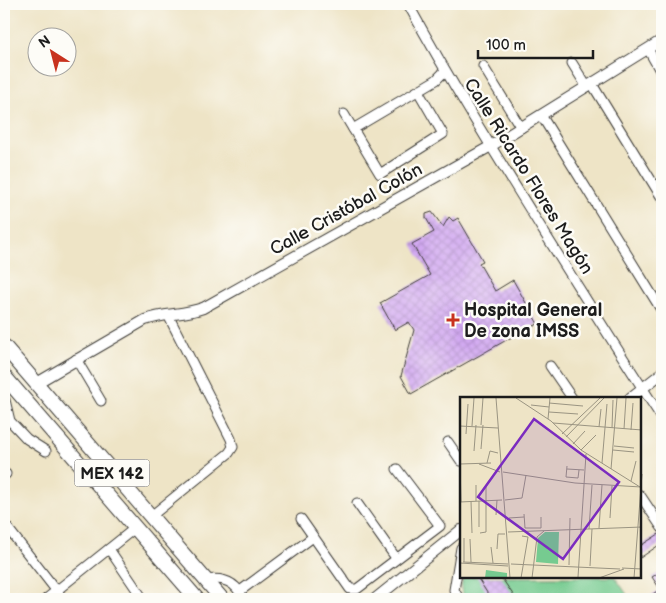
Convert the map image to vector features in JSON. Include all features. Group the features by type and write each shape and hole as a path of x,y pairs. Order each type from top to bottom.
{"highway":[{"name":"MEX 142","path":"4,346 222,599"},
{"name":"MEX 142","path":"4,376 197,599"}],"street":[{"name":"Calle Ricardo Flores Magón","path":"408,4 445,71 491,146 662,418"},
{"name":"Calle Cristóbal Colón","path":"35,384 146,320 156,316 183,314 203,308 491,146 662,40"},
{"path":"648,49 662,74"},
{"path":"572,63 662,198"},
{"path":"483,66 521,128"},
{"path":"353,129 436,80 445,71"},
{"path":"344,114 380,174 443,134 418,91"},
{"path":"541,115 662,311"},
{"path":"150,517 229,453 233,446 168,315"},
{"path":"76,360 101,401"},
{"path":"550,366 571,397"},
{"path":"631,397 662,373"},
{"path":"20,394 4,401 10,421 27,439 46,451"},
{"path":"448,442 460,460"},
{"path":"301,519 351,590 357,589 440,526 397,468"},
{"path":"641,496 662,528"},
{"path":"357,504 396,558"},
{"path":"6,526 63,599"},
{"path":"46,599 135,528"},
{"path":"375,599 460,531"},
{"path":"205,580 217,578 230,582 241,595 313,537"},
{"path":"109,549 143,599"},
{"path":"459,599 454,590 460,554"}],"green space":[{"path":"463,578 616,578 630,599 466,599 461,589"}],"building":[{"path":"432,212 443,227 449,217 453,221 458,218 483,261 479,263 495,291 513,280 538,324 411,394 401,376 414,330 409,322 395,330 380,303 430,275 412,244 434,232 426,218 426,214"},
{"path":"659,534 662,539 662,543 641,557 641,545"},
{"path":"662,571 662,599 646,599 660,589 652,577"},
{"path":"478,578 502,578 516,599 491,599"}],"place":[{"name":"Hospital General De zona IMSS","path":"453,320"}]}
